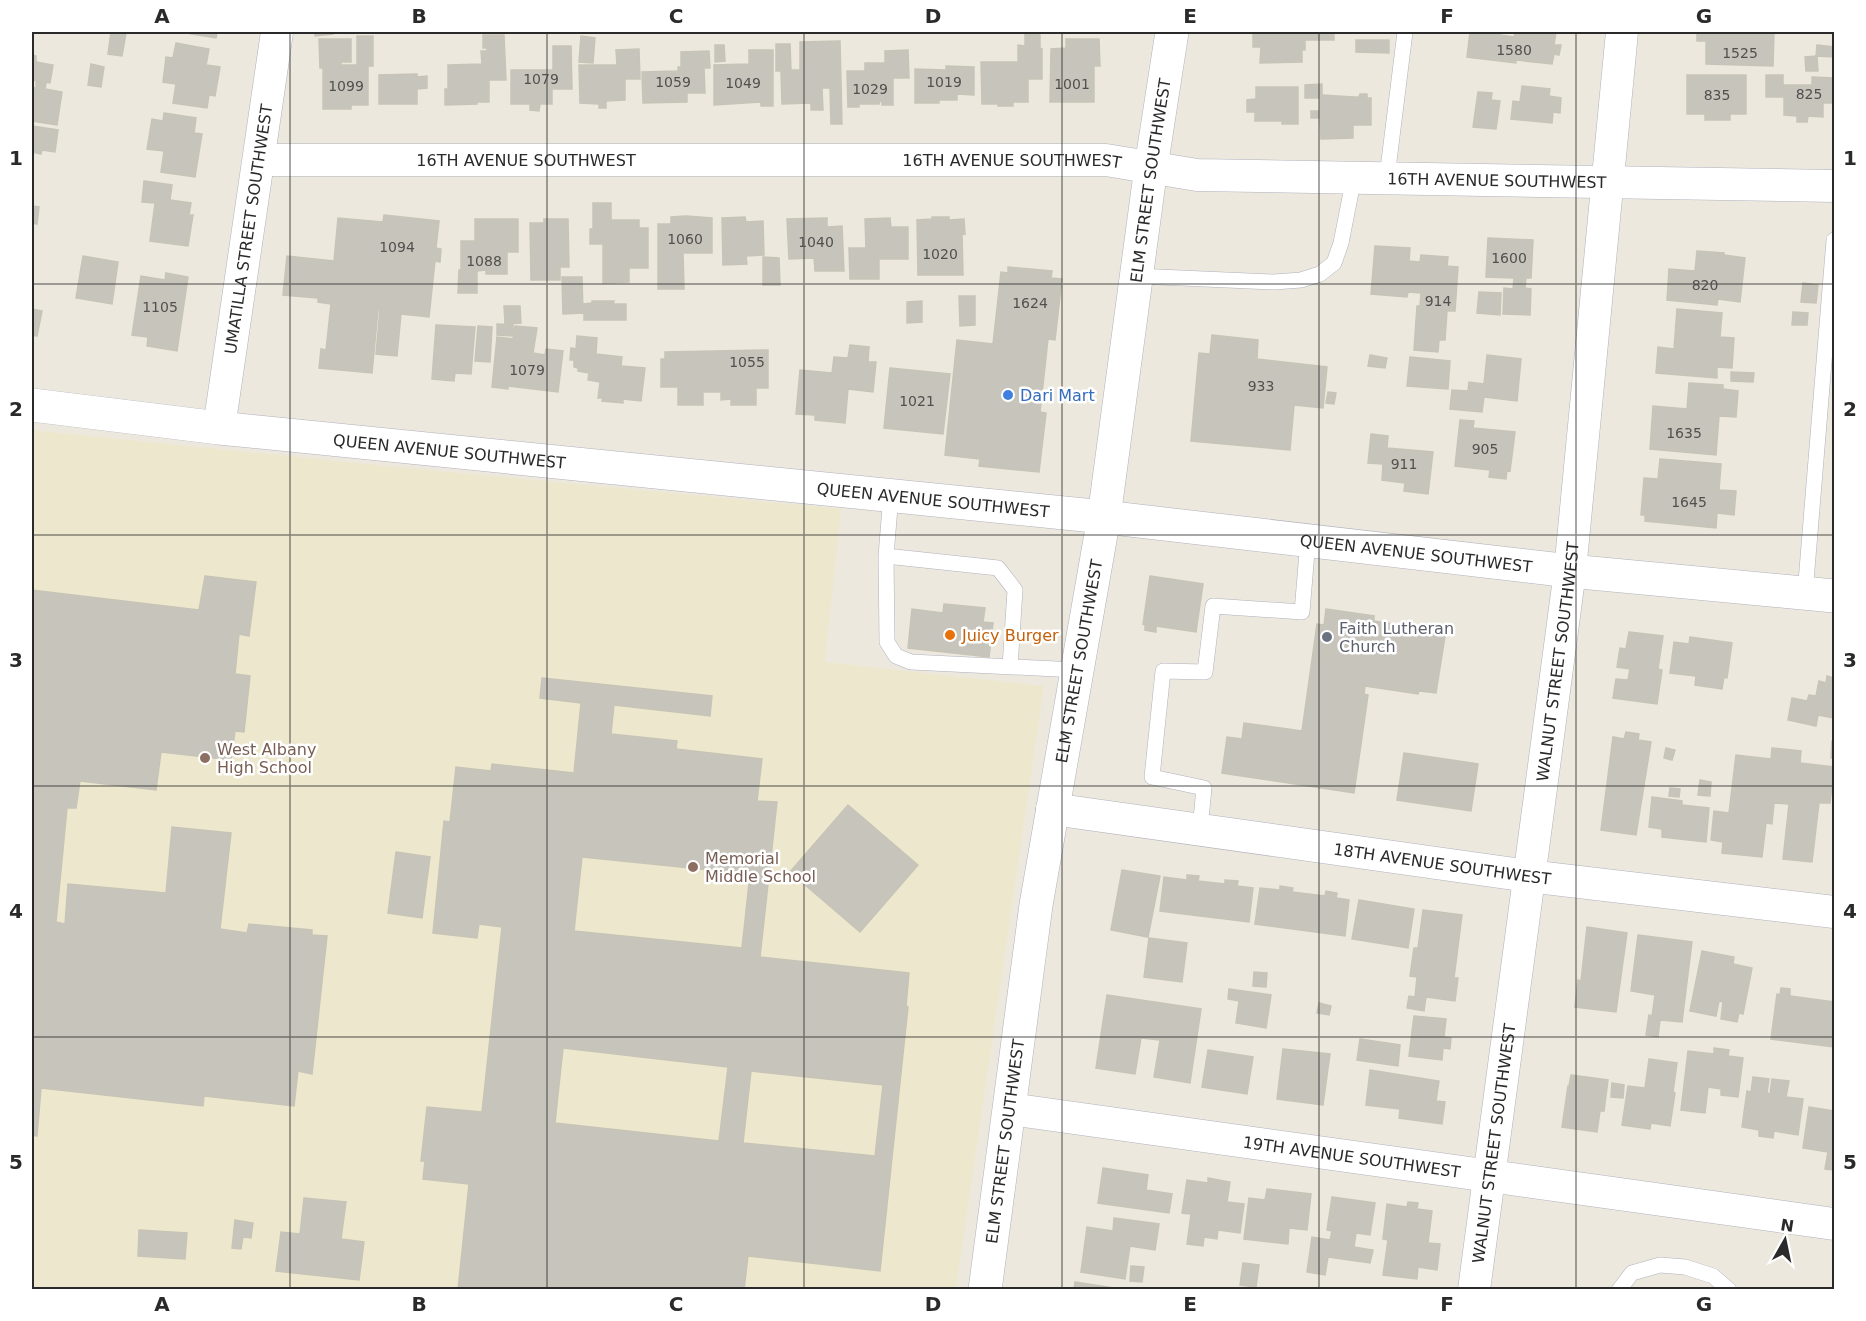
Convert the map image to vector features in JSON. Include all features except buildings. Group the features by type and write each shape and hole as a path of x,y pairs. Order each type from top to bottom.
{"main road":[{"name":"ELM STREET SOUTHWEST","path":"985,1290 1036,905 1104,517 1151,167 1172,32"},
{"name":"QUEEN AVENUE SOUTHWEST","path":"32,405 219,428 1104,517 1570,571 1820,595"}],"street":[{"name":"UMATILLA STREET SOUTHWEST","path":"219,428 277,32"},
{"name":"WALNUT STREET SOUTHWEST","path":"1474,1290 1570,571 1622,32"},
{"name":"16TH AVENUE SOUTHWEST","path":"260,160 1106,160 1197,175 1834,186"},
{"name":"18TH AVENUE SOUTHWEST","path":"1052,809 1528,876 1834,912"},
{"name":"19TH AVENUE SOUTHWEST","path":"1010,1109 1834,1224"}],"lane":[{"path":"1387,177 1405,32"},
{"path":"1136,276 1274,282 1301,280 1320,274 1334,263 1341,243 1354,177"},
{"path":"1820,595 1834,240"},
{"path":"891,495 886,556 887,642 896,656 911,662 1077,670"},
{"path":"1200,830 1204,788 1152,777 1163,671 1206,672 1213,606 1302,612 1308,540"},
{"path":"886,556 998,568 1015,590 1010,667"},
{"path":"1619,1290 1632,1274 1660,1265 1685,1267 1713,1276 1729,1290"}],"shaded area":[{"name":"Memorial Middle School","path":"32,430 841,509 825,662 1044,686 956,1289 32,1289"}],"place":[{"name":"Dari Mart","path":"1008,395"},
{"name":"Juicy Burger","path":"950,635"},
{"name":"Faith Lutheran Church","path":"1327,637"},
{"name":"West Albany High School","path":"205,758"},
{"name":"Memorial Middle School","path":"693,867"}]}
